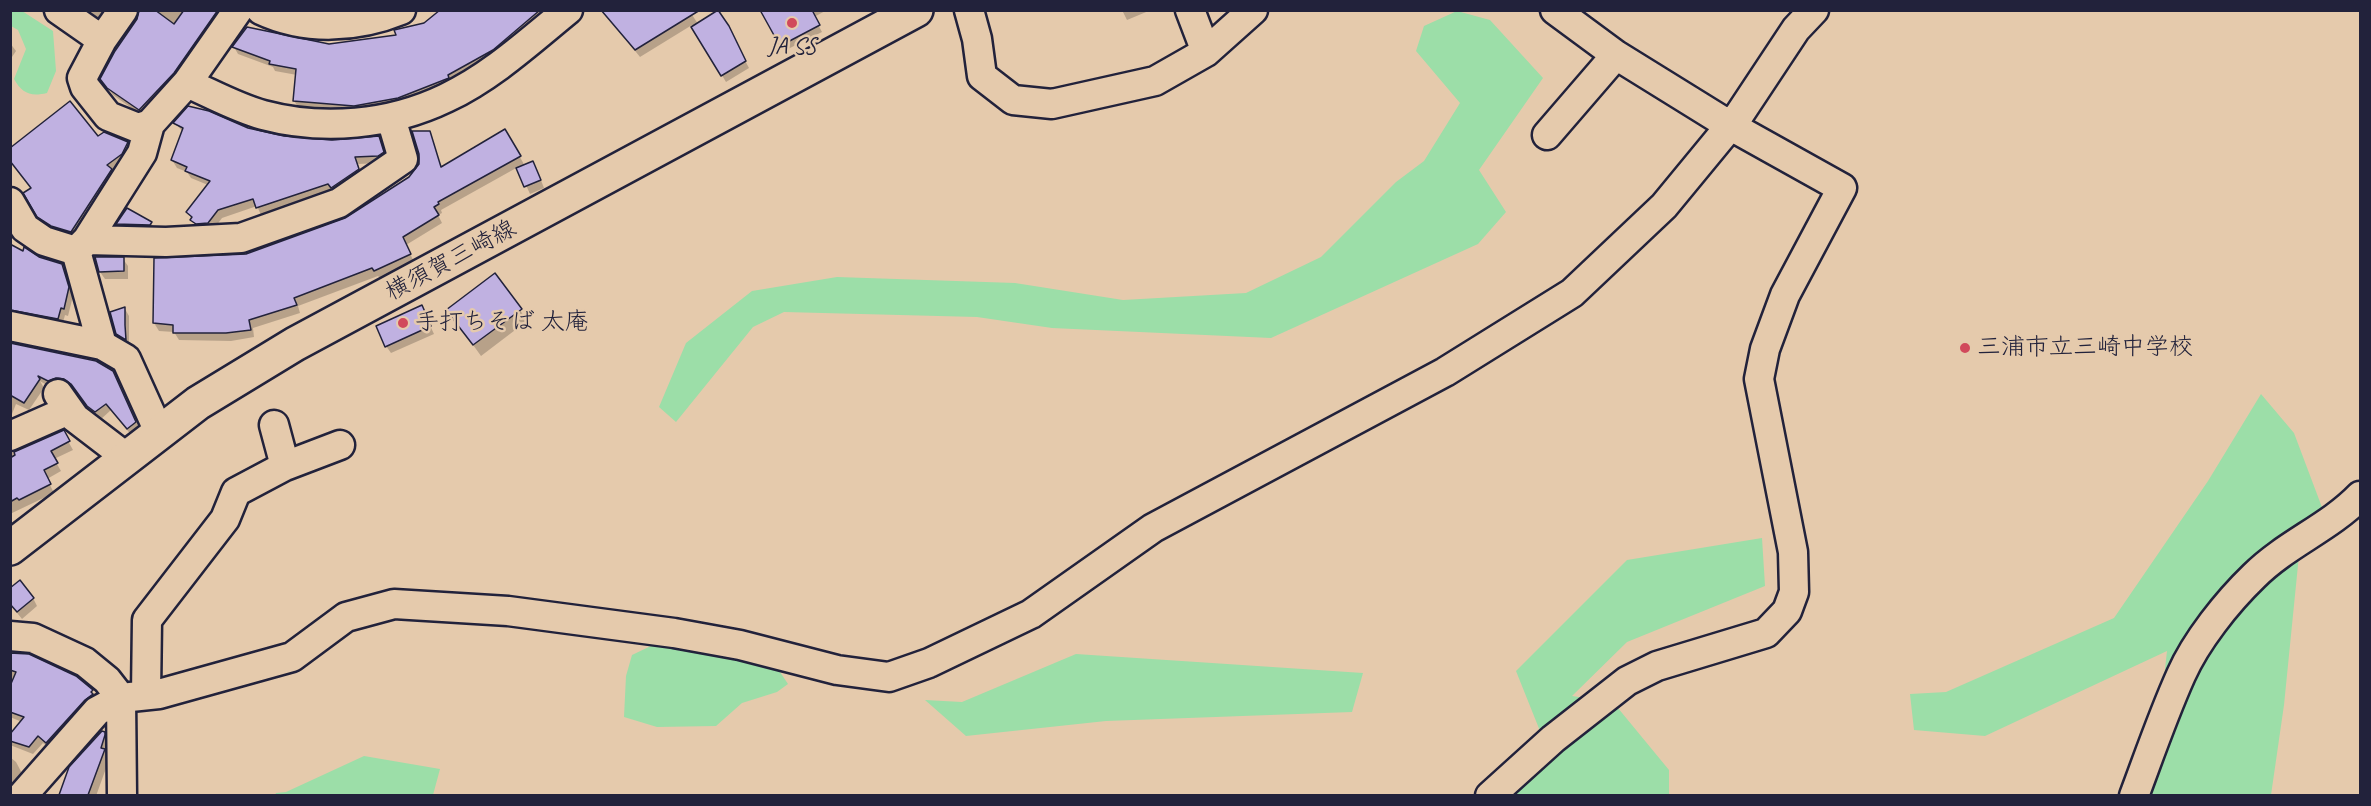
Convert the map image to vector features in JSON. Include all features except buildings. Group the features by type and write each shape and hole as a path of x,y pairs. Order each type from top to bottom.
{"main road":[{"name":"横須賀三崎線","path":"10,548 198,403 295,344 916,10"}],"street":[{"path":"59,10 102,40"},
{"path":"123,10 102,40 82,78 85,87 108,116 138,128 150,124"},
{"path":"102,345 82,246 142,153 150,124 187,83 238,10"},
{"path":"261,10 298,22 342,25 371,20 401,10"},
{"path":"187,83 263,115 308,123 341,124 391,118 445,99 468,86 520,49 568,10"},
{"path":"969,10 977,39 982,76 1013,100 1052,104 1155,81 1206,52 1253,10"},
{"path":"1190,10 1206,52"},
{"path":"1490,795 1553,739 1627,681 1657,666 1766,633 1787,611 1794,592 1792,552 1759,379 1765,349 1785,295 1842,189 1729,125 1616,55 1555,10"},
{"path":"22,795 97,711 134,696 159,694 292,657 346,617 394,604 508,611 674,633 740,645 837,670 889,677 929,663 1031,614 1153,528 1445,372 1572,293 1664,206 1739,115 1796,29 1814,10"},
{"path":"1547,135 1616,55"},
{"path":"10,201 25,228 44,241 82,246 241,238 339,203 403,159 391,118"},
{"path":"10,326 102,345 126,359 159,432"},
{"path":"12,425 63,402 75,418 126,457"},
{"path":"274,425 285,466"},
{"path":"122,795 134,696 147,620 225,519 236,492 285,466 340,445"},
{"path":"2134,795 2181,674 2209,627 2254,575 2291,547 2343,514 2361,496"},
{"path":"10,636 33,638 85,662 107,680 134,696"}],"green space":[{"path":"10,11 22,11 53,31 56,71 47,93 27,93 14,79 26,49 18,30 11,26"},
{"path":"1457,11 1490,20 1543,78 1479,170 1506,212 1478,244 1271,338 1052,328 977,317 784,312 753,327 676,422 659,407 686,343 752,291 837,277 1015,283 1123,300 1246,293 1321,257 1396,182 1424,161 1460,103 1416,51 1424,26"},
{"path":"2261,394 2294,433 2323,510 2300,545 2284,705 2271,795 2151,795 2167,651 1985,736 1914,730 1910,694 1946,692 2114,618 2208,481"},
{"path":"1762,538 1765,586 1627,642 1572,696 1613,702 1669,770 1669,795 1508,796 1552,761 1516,671 1627,560"},
{"path":"655,644 720,653 778,669 788,684 777,692 742,703 716,726 657,727 624,717 626,676 632,655"},
{"path":"1076,654 1363,673 1352,712 1106,721 966,736 925,700 962,702"},
{"path":"364,756 440,769 433,795 275,795 286,792"}],"place":[{"name":"JA SS","path":"792,23"},
{"name":"手打ちそば 太庵","path":"403,323"},
{"name":"三浦市立三崎中学校","path":"1965,348"}]}
